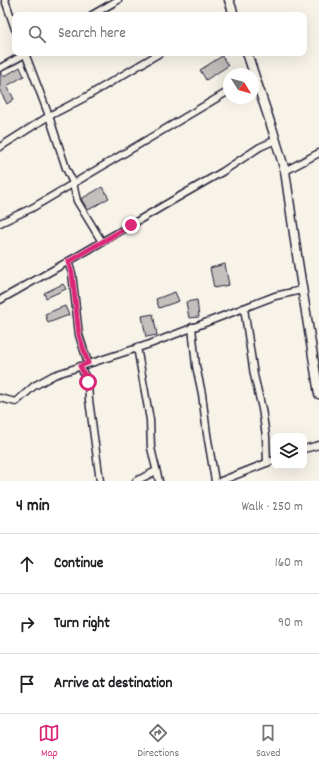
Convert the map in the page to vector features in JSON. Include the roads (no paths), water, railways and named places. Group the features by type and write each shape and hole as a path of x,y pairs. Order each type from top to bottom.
{"street":[{"path":"5,0 12,20"},
{"path":"97,12 118,0"},
{"path":"229,0 233,12"},
{"path":"0,68 21,56"},
{"path":"27,56 50,116 66,168 73,183 77,201 102,242"},
{"path":"0,147 50,116 84,98 155,56"},
{"path":"248,56 252,68"},
{"path":"259,91 285,171 302,290 318,371 319,394"},
{"path":"0,222 32,208 223,95"},
{"path":"0,300 222,172 260,147 276,140"},
{"path":"285,171 319,153"},
{"path":"68,262 72,273 79,335 88,363"},
{"path":"0,398 16,402 34,386 54,375 138,347 275,296 302,290"},
{"path":"244,308 254,375 262,409 268,463"},
{"path":"192,327 194,353 202,394 206,434 215,481"},
{"path":"138,347 150,420 151,448 159,481"},
{"path":"80,366 88,382 100,481"},
{"path":"307,448 319,446"},
{"path":"221,481 271,462"},
{"path":"136,481 156,471"}]}
